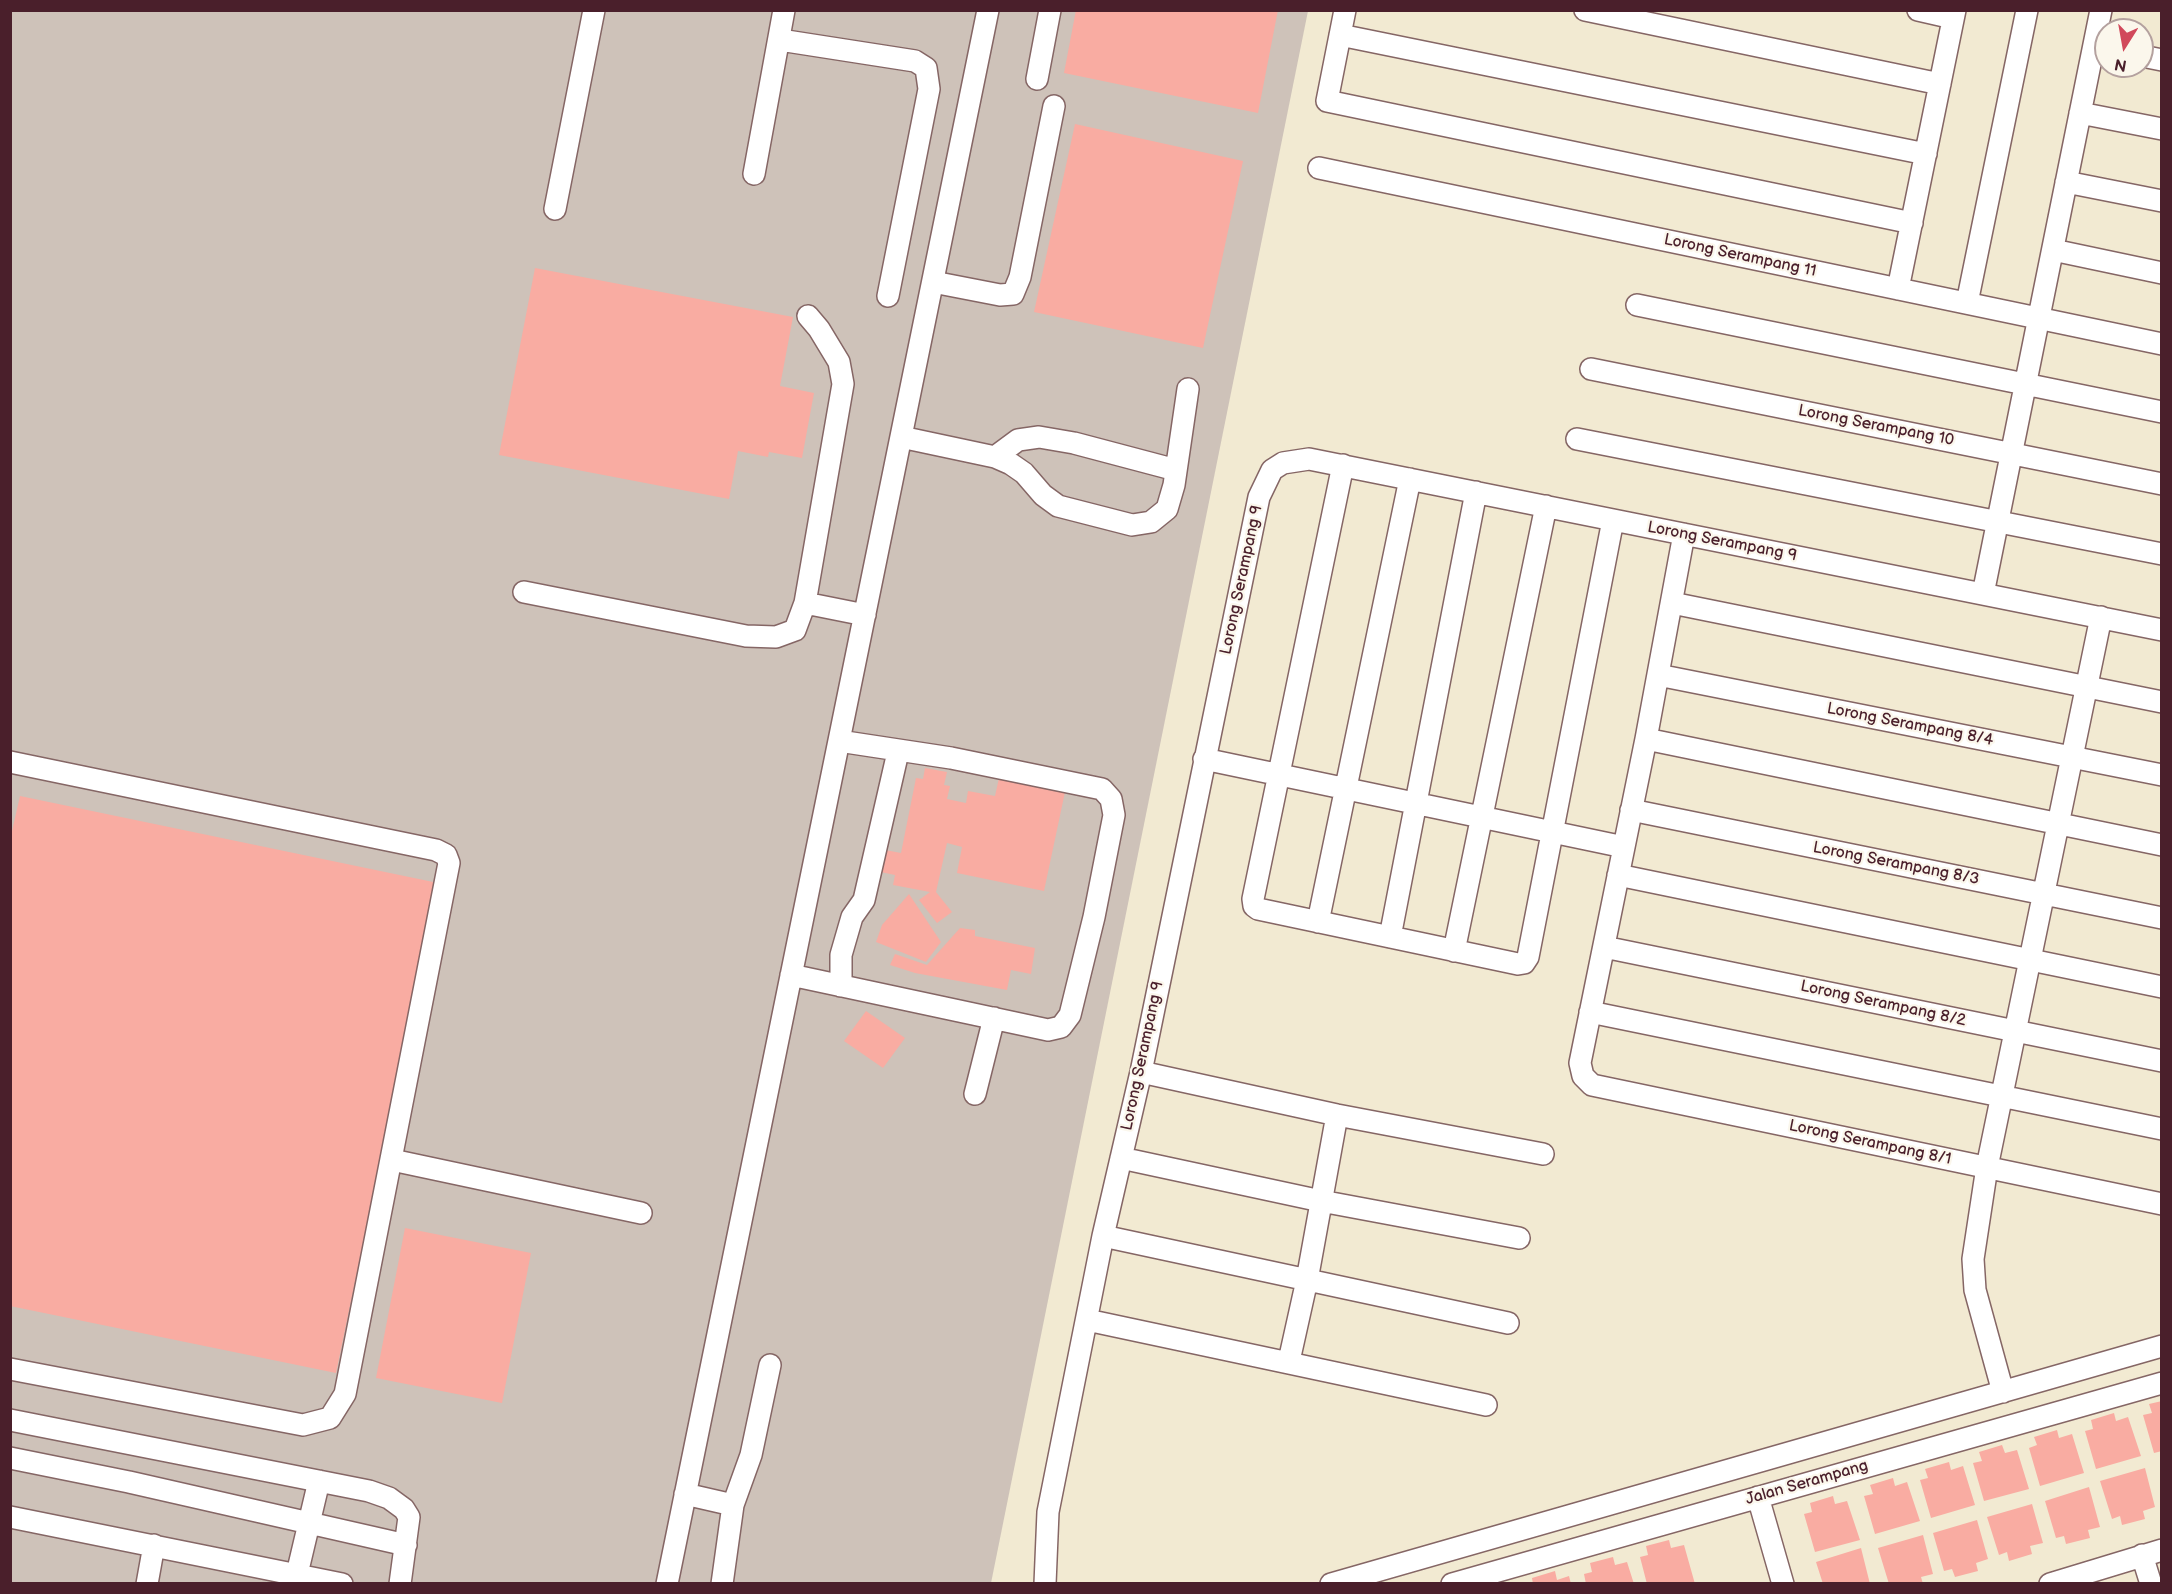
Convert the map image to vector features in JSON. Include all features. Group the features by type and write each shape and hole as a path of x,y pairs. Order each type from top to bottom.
{"street":[{"path":"555,210 594,10"},
{"path":"754,174 784,10"},
{"path":"667,1584 988,10"},
{"path":"1037,80 1050,10"},
{"path":"1346,10 1327,101 1912,223"},
{"path":"1585,10 1940,84"},
{"path":"1898,289 1954,14 1918,10"},
{"path":"1967,303 2027,10"},
{"path":"1340,35 1926,154"},
{"path":"780,40 915,61 926,68 929,89 888,296"},
{"path":"1983,594 2080,113 2094,67"},
{"path":"933,282 1000,295 1013,294 1020,277 1054,106"},
{"path":"2080,113 2162,129"},
{"name":"Lorong Serampang 11","path":"1319,168 2162,344"},
{"path":"2066,182 2162,201"},
{"path":"2052,250 2162,273"},
{"path":"1637,305 2162,412"},
{"path":"524,592 756,637 776,637 795,630 806,603 843,384 839,362 819,329 808,316"},
{"name":"Lorong Serampang 10","path":"1591,369 2162,484"},
{"path":"901,437 994,457 1024,473 1043,495 1058,506 1132,525 1151,522 1167,510 1176,470 1188,389"},
{"path":"994,457 1018,440 1039,437 1074,443 1176,470"},
{"path":"1577,439 2162,554"},
{"name":"Lorong Serampang 9","path":"1045,1584 1048,1512 1103,1236 1141,1072 1204,759 1265,481 1272,470 1294,461 1309,459 1344,465 2162,630"},
{"path":"1344,465 1278,774 1253,898 1254,906 1258,909 1454,951 1518,964 1524,963 1528,957 1613,520"},
{"path":"1318,922 1410,479"},
{"path":"1390,937 1476,492"},
{"path":"1454,951 1546,506"},
{"path":"1684,534 1646,739 1590,1012 2162,1129"},
{"path":"806,603 865,615"},
{"path":"1672,603 2162,702"},
{"path":"2003,1392 1973,1274 1973,1258 1988,1167 2101,617"},
{"name":"Lorong Serampang 8/4","path":"1658,675 2162,775"},
{"path":"1646,739 2162,845"},
{"path":"791,975 1048,1030 1061,1027 1070,1015 1094,917 1114,815 1111,799 1102,789 951,758 898,752 839,741"},
{"path":"841,986 841,955 852,917 864,900 898,752"},
{"path":"1204,759 1624,847"},
{"path":"10,762 436,850 446,855 449,863 345,1394 330,1418 303,1425 10,1369"},
{"name":"Lorong Serampang 8/3","path":"1631,810 2162,918"},
{"path":"1618,875 2162,987"},
{"name":"Lorong Serampang 8/2","path":"1604,946 2162,1061"},
{"name":"Lorong Serampang 8/1","path":"1590,1012 1580,1063 1583,1076 1592,1085 2162,1204"},
{"path":"975,1094 993,1018"},
{"path":"1141,1072 1337,1115 1543,1154"},
{"path":"1289,1361 1307,1280 1337,1115"},
{"path":"1121,1158 1321,1201 1519,1238"},
{"path":"392,1160 641,1214"},
{"path":"1103,1236 1508,1323"},
{"path":"1087,1320 1289,1361 1486,1405"},
{"path":"1331,1584 2162,1346"},
{"path":"722,1584 734,1505 751,1455 770,1365"},
{"name":"Jalan Serampang","path":"1452,1584 2162,1383"},
{"path":"10,1420 369,1491 397,1503 410,1517 400,1584"},
{"path":"10,1458 406,1545"},
{"path":"297,1574 319,1481"},
{"path":"685,1494 734,1505"},
{"path":"1758,1497 1783,1584"},
{"path":"10,1517 342,1584"},
{"path":"147,1584 154,1545"},
{"path":"2056,1583 2152,1552 2151,1584"}],"shaded area":[{"path":"11,11 1308,11 991,1583 11,1584"}],"building":[{"path":"1076,10 1278,10 1258,113 1064,73"},
{"path":"1075,124 1243,161 1203,348 1034,312"},
{"path":"535,268 793,317 780,386 814,393 802,458 769,452 768,457 738,451 729,499 499,455"},
{"path":"925,768 947,772 944,785 950,786 947,799 966,803 968,791 995,796 999,778 1065,792 1044,891 957,873 962,847 947,843 936,892 952,912 937,923 919,900 930,892 893,885 895,875 876,871 880,849 901,853 916,778 923,779"},
{"path":"20,796 438,883 336,1373 10,1306 10,840"},
{"path":"909,894 941,942 926,962 876,942 882,925"},
{"path":"960,928 975,930 975,936 1035,948 1031,974 1011,970 1007,990 915,973 890,965 895,954 927,965"},
{"path":"866,1011 905,1038 883,1068 844,1041"},
{"path":"405,1228 531,1253 502,1403 376,1378"},
{"path":"2162,1401 2162,1451 2154,1453 2143,1415 2152,1413 2149,1404"},
{"path":"2114,1413 2116,1421 2128,1417 2141,1456 2096,1469 2085,1431 2093,1429 2091,1420"},
{"path":"2057,1430 2059,1438 2072,1434 2084,1473 2040,1486 2029,1448 2037,1445 2034,1437"},
{"path":"2002,1445 2005,1453 2017,1450 2029,1489 1984,1501 1973,1463 1982,1461 1979,1452"},
{"path":"1949,1462 1951,1470 1963,1466 1975,1505 1931,1518 1920,1480 1928,1478 1925,1469"},
{"path":"2145,1468 2155,1507 2143,1511 2145,1519 2122,1525 2120,1516 2112,1519 2100,1481"},
{"path":"1893,1478 1895,1486 1907,1482 1920,1521 1875,1534 1864,1496 1873,1494 1870,1485"},
{"path":"2089,1487 2100,1527 2088,1530 2090,1538 2066,1544 2064,1536 2056,1538 2045,1501"},
{"path":"1833,1496 1835,1504 1847,1501 1860,1540 1815,1552 1804,1514 1812,1512 1810,1503"},
{"path":"2032,1504 2043,1543 2030,1546 2032,1554 2009,1561 2007,1552 1999,1555 1987,1517"},
{"path":"1977,1520 1988,1559 1976,1563 1978,1571 1955,1577 1952,1569 1944,1571 1933,1533"},
{"path":"1923,1535 1933,1574 1921,1577 1923,1584 1889,1584 1878,1548"},
{"path":"1669,1540 1671,1548 1684,1545 1695,1584 1647,1584 1640,1557 1648,1555 1646,1546"},
{"path":"1861,1548 1870,1584 1823,1584 1816,1562"},
{"path":"1613,1557 1615,1565 1627,1562 1634,1584 1586,1584 1584,1574 1592,1572 1590,1563"},
{"path":"1555,1571 1557,1580 1569,1576 1571,1584 1533,1584 1532,1578"}]}
